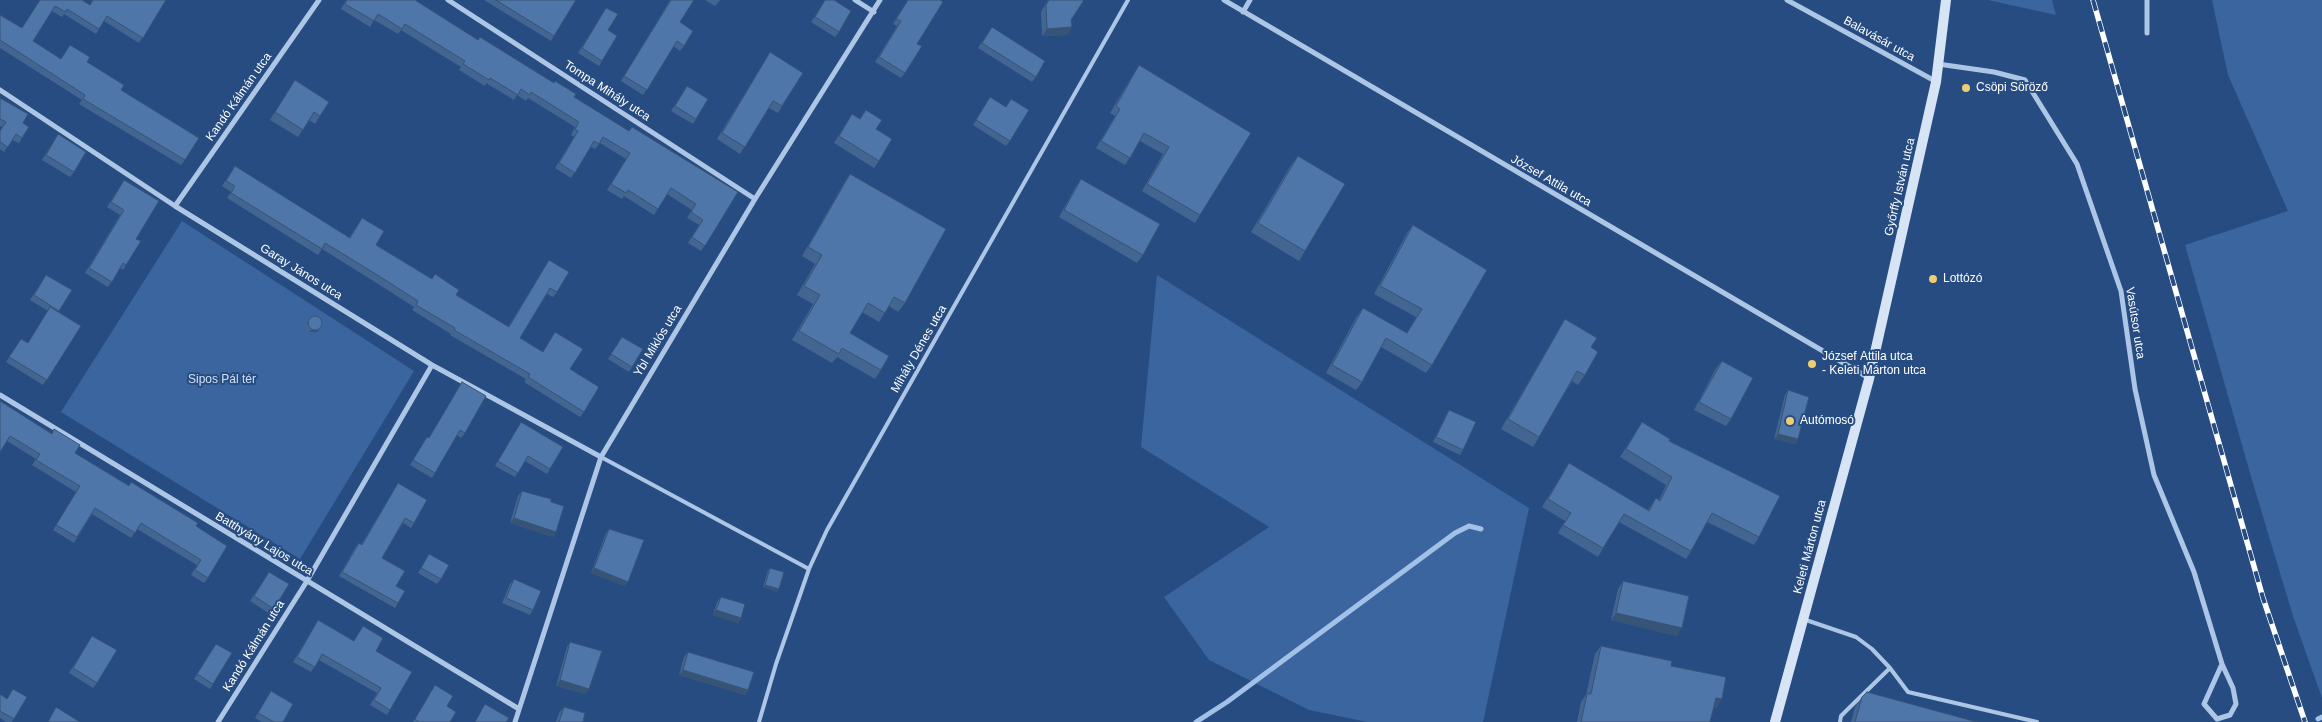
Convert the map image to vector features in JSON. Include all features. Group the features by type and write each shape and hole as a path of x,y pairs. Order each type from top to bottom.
{"main road":[{"name":"Győrffy István utca","path":"1869,379 1936,82 1946,0"},
{"name":"Keleti Márton utca","path":"1775,722 1869,379"}],"street":[{"name":"Kandó Kálmán utca","path":"175,206 319,0"},
{"name":"Tompa Mihály utca","path":"448,0 755,199"},
{"path":"855,0 874,12"},
{"name":"Ybl Miklós utca","path":"515,722 600,457 755,199 880,0"},
{"name":"József Attila utca","path":"1224,0 1869,379"},
{"path":"1243,12 1250,0"},
{"name":"Balavásár utca","path":"1787,0 1936,82"},
{"path":"2147,0 2147,32"},
{"name":"Vasútsor utca","path":"1938,64 1994,72 2025,80 2077,164 2121,291 2135,389 2154,475 2194,572 2222,664 2233,688 2236,704 2230,715 2217,719 2204,704 2222,664"},
{"name":"Garay János utca","path":"0,90 175,206 432,365 600,457"},
{"path":"307,581 432,365"},
{"name":"Batthyány Lajos utca","path":"0,395 519,709"},
{"name":"Kandó Kálmán utca","path":"218,722 307,581"}],"lane":[{"name":"Mihály Dénes utca","path":"759,722 776,664 809,569 832,521 1128,0"},
{"path":"600,457 809,569"},
{"path":"1803,619 1856,636 1890,668 1908,692 2037,722"},
{"path":"1840,722 1841,716 1890,668"}],"green space":[{"path":"1988,0 2052,0 2056,15"},
{"path":"2212,0 2322,0 2322,698 2293,616 2185,245 2288,211 2228,75"},
{"name":"Sipos Pál tér","path":"182,221 414,371 300,559 61,412"},
{"path":"1157,275 1529,508 1483,722 1367,722 1309,710 1209,660 1164,597 1269,527 1141,447"}],"building":[{"path":"40,0 82,0 90,5 93,0 166,0 143,38 107,16 99,29 67,9 66,12 55,6 33,41 61,59 70,45 90,57 87,62 124,85 121,90 199,138 185,160 83,99 85,95 0,40 0,15 22,28"},
{"path":"347,0 415,0 478,40 480,37 554,83 555,81 576,94 574,97 629,131 632,127 738,192 705,246 692,237 703,220 691,212 696,204 671,188 658,209 628,190 626,193 611,184 630,153 603,137 599,144 594,141 575,173 559,163 578,131 575,129 579,122 531,92 530,95 521,89 518,95 490,78 489,80 463,64 465,61 405,24 402,29 378,14 374,21 345,4"},
{"path":"496,0 576,0 554,36"},
{"path":"671,0 694,0 680,22 693,31 684,46 677,41 647,90 624,76"},
{"path":"825,0 834,0 851,11 839,32 815,17"},
{"path":"908,0 940,0 943,2 917,44 922,46 905,73 879,57 901,21 896,19"},
{"path":"1049,0 1084,0 1071,20 1072,27 1047,29 1046,5"},
{"path":"606,8 618,14 608,30 617,36 602,61 582,48"},
{"path":"992,27 1045,61 1036,77 982,43"},
{"path":"770,52 803,73 782,106 773,101 745,147 722,133"},
{"path":"1139,65 1251,133 1200,215 1147,184 1169,147 1144,133 1130,158 1101,141 1120,109 1116,106"},
{"path":"295,80 329,102 320,116 314,112 303,130 275,112"},
{"path":"687,86 708,99 696,119 675,106"},
{"path":"990,97 1006,107 1011,99 1029,110 1010,141 976,120"},
{"path":"0,98 28,114 23,123 29,127 22,138 16,134 8,147 0,142 0,131 6,122 0,119"},
{"path":"866,110 882,120 876,129 892,139 879,161 839,136 852,114 860,119"},
{"path":"58,134 86,152 74,172 46,155"},
{"path":"1298,156 1345,184 1305,251 1258,223"},
{"path":"235,166 350,238 362,218 384,231 376,245 432,279 435,274 459,290 456,295 509,327 549,260 569,272 557,292 550,288 520,338 543,352 555,332 583,349 570,369 599,387 584,412 528,377 530,374 454,330 455,328 416,305 418,301 379,276 325,243 322,249 231,193 235,186 226,181"},
{"path":"850,174 946,229 905,303 894,297 885,313 868,303 850,333 889,356 881,370 842,348 839,354 799,331 820,295 804,286 822,255 808,247"},
{"path":"1081,179 1160,224 1143,255 1064,210"},
{"path":"124,180 159,201 136,239 141,241 126,265 123,263 112,282 89,268 124,210 111,202"},
{"path":"1413,225 1487,270 1432,365 1386,338 1362,382 1332,365 1363,308 1407,333 1422,309 1380,286"},
{"path":"46,275 72,290 59,311 34,295"},
{"path":"50,307 81,326 47,380 9,357 21,339 28,343"},
{"path":"312,316 318,316 322,323 318,330 312,330 308,326 308,320"},
{"path":"1565,319 1597,338 1591,347 1598,352 1585,375 1577,371 1539,437 1508,419"},
{"path":"622,337 643,349 632,367 611,354"},
{"path":"1722,361 1753,378 1731,419 1699,402"},
{"path":"462,382 486,396 465,433 460,430 435,473 413,460 427,437 429,438"},
{"name":"Autómosó","path":"1788,390 1809,397 1798,439 1778,434"},
{"path":"0,401 52,434 54,429 80,445 75,453 129,486 131,482 198,523 196,526 227,546 208,578 195,570 201,560 141,523 135,533 95,508 77,537 56,525 80,486 36,460 40,454 10,436 0,452"},
{"path":"1449,410 1476,422 1463,450 1436,437"},
{"path":"521,422 563,447 550,469 528,456 518,473 498,461"},
{"path":"1642,422 1670,439 1669,441 1780,496 1759,537 1712,513 1691,551 1624,514 1603,548 1563,525 1571,513 1548,499 1569,463 1649,511 1656,498 1660,501 1672,477 1626,449"},
{"path":"398,483 427,500 414,523 405,518 382,558 405,571 396,586 405,591 398,603 342,572 359,543 362,545"},
{"path":"522,491 551,499 551,502 564,506 556,532 514,518"},
{"path":"609,529 644,540 628,582 594,568"},
{"path":"429,554 449,565 441,579 421,568"},
{"path":"770,568 784,572 779,589 765,585"},
{"path":"269,572 289,584 274,609 254,596"},
{"path":"514,579 541,591 533,610 506,598"},
{"path":"1623,581 1689,596 1682,628 1616,613"},
{"path":"721,597 745,604 741,618 716,610"},
{"path":"318,620 354,641 363,626 383,638 376,651 412,672 390,710 374,700 381,688 322,654 315,667 297,657"},
{"path":"92,636 117,650 97,683 73,668"},
{"path":"570,642 602,651 589,689 560,680"},
{"path":"216,644 232,653 213,684 197,674"},
{"path":"1601,646 1672,661 1671,666 1726,677 1722,699 1716,698 1710,722 1581,722 1587,694 1591,694"},
{"path":"688,652 754,672 748,690 683,670"},
{"path":"435,685 453,696 447,706 456,712 450,722 419,722 415,719"},
{"path":"13,689 27,697 14,719 0,711 0,694 7,699"},
{"path":"271,691 293,704 283,722 274,722 258,713"},
{"path":"1867,692 1977,722 1855,722 1862,697"},
{"path":"485,704 509,718 506,722 475,722"},
{"path":"56,707 80,722 48,722"},
{"path":"564,707 585,713 583,722 559,722"}],"waterway":[{"path":"1196,722 1227,702 1455,533 1469,526 1481,529"},
{"path":"2318,719 2322,717"}],"railway":[{"path":"2093,0 2263,598 2305,722"}],"place":[{"name":"Csöpi Söröző","path":"1966,88"},
{"name":"Lottózó","path":"1933,279"},
{"name":"József Attila utca - Keleti Márton utca","path":"1812,364"},
{"name":"Autómosó","path":"1790,421"}]}
